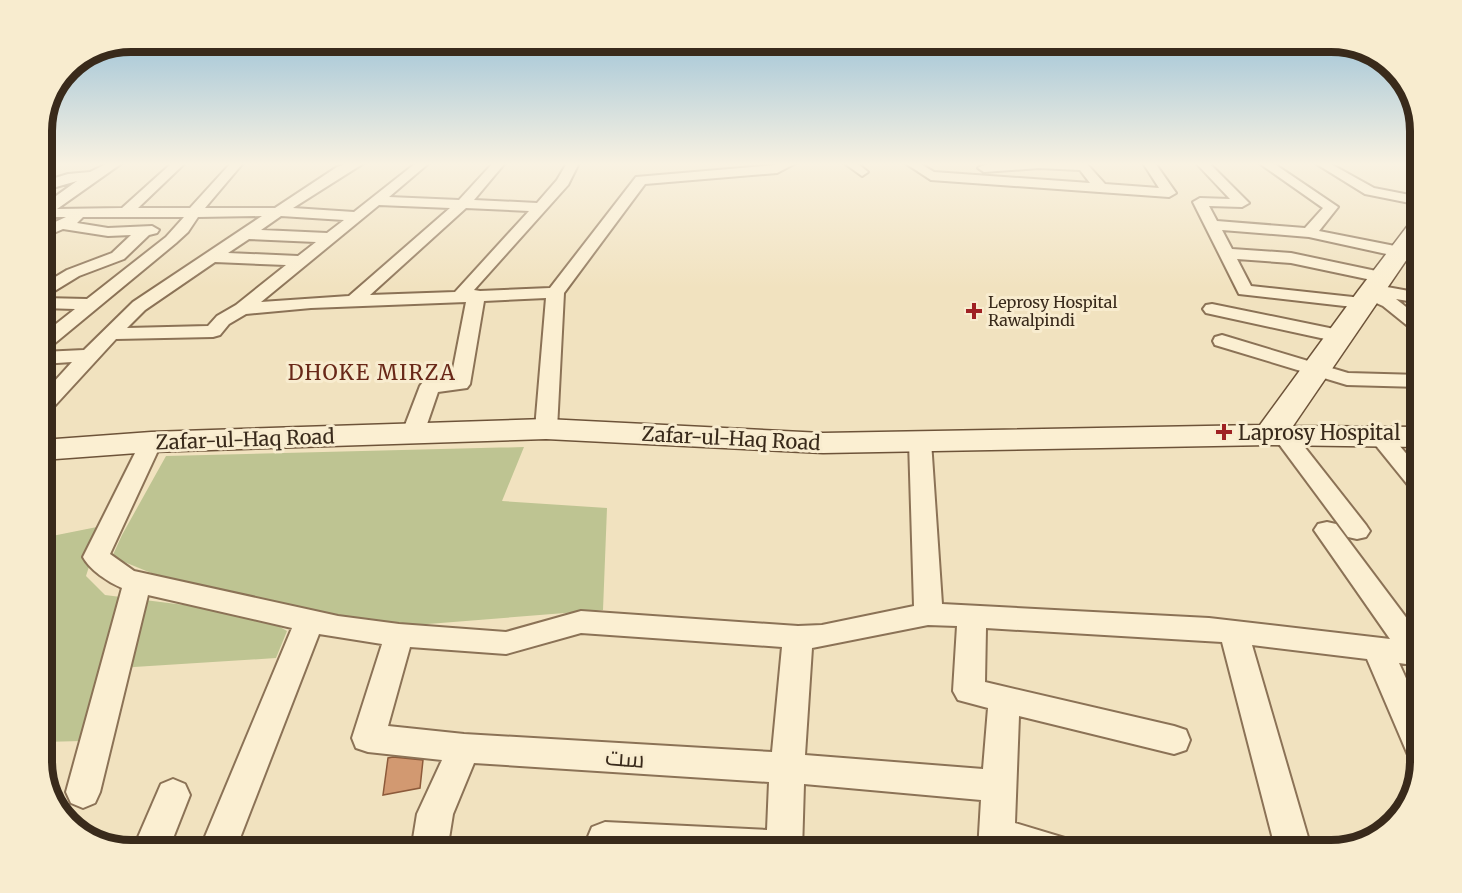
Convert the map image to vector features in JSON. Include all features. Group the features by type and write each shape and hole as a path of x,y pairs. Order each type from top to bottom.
{"street":[{"path":"53,229 85,214 97,205"},
{"path":"127,211 134,205"},
{"path":"53,335 183,229 200,205"},
{"path":"53,396 89,355 139,306 289,205"},
{"path":"110,334 211,332 223,320 242,309 371,205"},
{"path":"354,300 462,205"},
{"path":"480,205 540,207"},
{"path":"413,433 430,386 460,384 469,295 542,205"},
{"path":"546,429 555,293 621,205"},
{"path":"1201,205 1245,290 1386,275"},
{"path":"1309,233 1331,207 1328,205"},
{"path":"53,213 127,211 278,212 357,216"},
{"path":"63,225 108,232 183,229"},
{"path":"1211,225 1309,233 1386,275 1409,291"},
{"path":"53,286 73,273 118,256 145,231"},
{"path":"246,234 330,238"},
{"path":"1358,531 1277,436 1316,369 1409,242"},
{"path":"1225,253 1291,258 1386,275"},
{"path":"211,257 302,261"},
{"path":"1386,275 1389,302 1409,318"},
{"path":"242,309 354,300 555,293"},
{"path":"53,303 89,304"},
{"path":"1212,309 1339,336"},
{"path":"1222,341 1347,379 1409,381"},
{"path":"53,357 89,355"},
{"name":"Zafar-ul-Haq Road","path":"53,449 152,442 546,429 823,443 1277,436 1409,437"},
{"path":"1380,437 1410,472"},
{"path":"920,441 928,614"},
{"path":"152,442 96,557 124,578 137,583 309,621 399,635 506,643 581,622 798,637 822,636 928,614 972,615 1234,632 1410,653"},
{"path":"1327,530 1410,642"},
{"path":"82,792 137,583"},
{"path":"972,615 969,691 1174,740"},
{"path":"221,840 309,621"},
{"path":"1234,632 1291,840"},
{"name":"ست","path":"399,635 368,738 464,747 787,768 999,786"},
{"path":"784,840 787,768 798,637"},
{"path":"1377,648 1410,722"},
{"path":"997,840 1004,699"},
{"path":"431,840 435,814 464,747"},
{"path":"155,840 173,795"},
{"path":"605,839 623,840"}],"green space":[{"path":"524,447 502,501 607,508 603,610 390,627 188,588 112,557 166,456"},
{"path":"102,526 86,576 105,595 257,614 287,631 276,658 134,667 107,672 82,741 53,742 53,536"}],"building":[{"path":"388,758 423,760 420,788 383,795"}],"place":[{"name":"Leprosy Hospital Rawalpindi","path":"974,311"},
{"name":"Laprosy Hospital","path":"1224,432"}],"district":[{"name":"DHOKE MIRZA","path":"372,372"}]}
